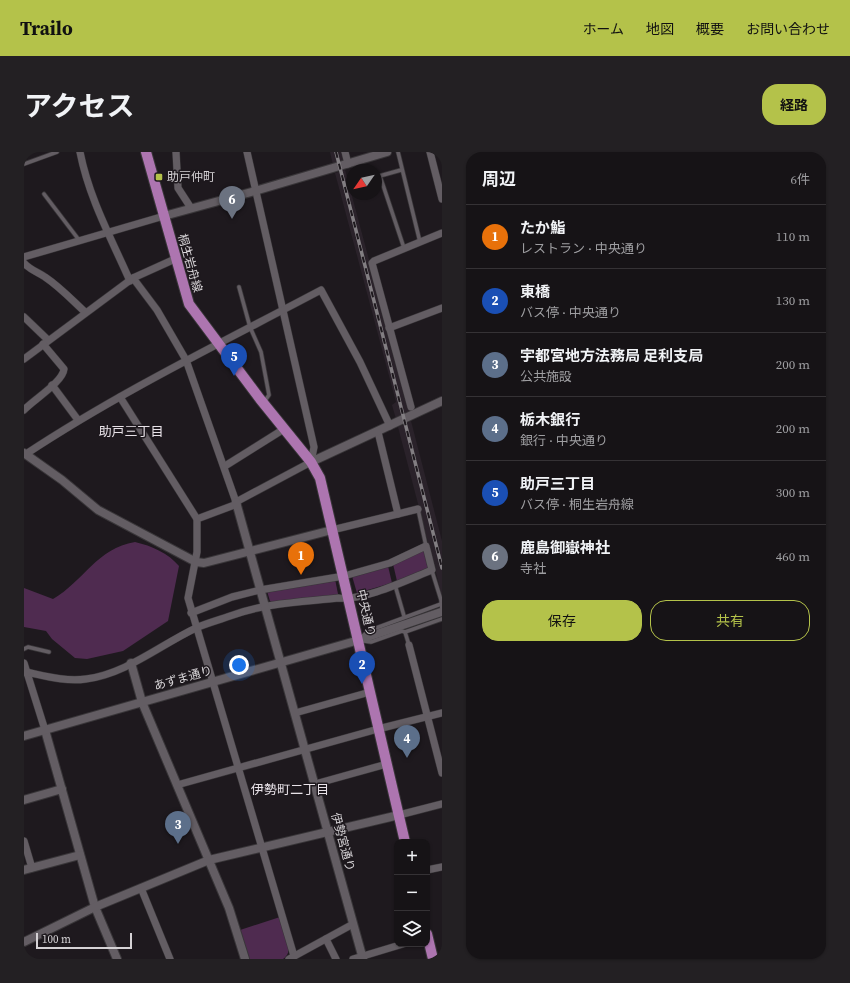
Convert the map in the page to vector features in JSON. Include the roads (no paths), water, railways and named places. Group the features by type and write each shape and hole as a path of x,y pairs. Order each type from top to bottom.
{"main road":[{"name":"桐生岩舟線","path":"146,152 175,259 189,304 263,403 311,462"},
{"name":"中央通り","path":"311,462 320,478 359,640 378,729 405,839"},
{"path":"430,947 433,959"}],"street":[{"path":"80,152 85,179 131,279 156,310 186,360 237,503"},
{"path":"176,152 178,188 191,208"},
{"path":"247,152 314,447 311,462"},
{"path":"345,152 348,164 384,152"},
{"path":"430,152 442,199"},
{"path":"24,257 108,231 346,165"},
{"path":"411,407 372,263 442,232"},
{"path":"24,359 131,279 175,259"},
{"path":"24,264 57,286 86,312"},
{"path":"390,426 360,362 321,290 186,360 78,420 25,454 62,480 98,510 196,562 204,562 418,509"},
{"path":"389,328 442,308"},
{"path":"24,317 45,342 64,369 64,372 52,385 24,410"},
{"path":"52,385 78,420"},
{"path":"120,398 197,519 196,562 188,593 191,613 262,847 292,958 353,924"},
{"path":"197,519 237,503 311,462 442,401"},
{"path":"225,466 284,429"},
{"path":"378,432 398,514"},
{"name":"伊勢宮通り","path":"237,503 362,958"},
{"path":"25,672 65,679 85,680 110,673 196,628 232,615 265,606 338,598 349,600 395,585 432,570 426,546 390,563 344,576 260,590 232,597 191,613"},
{"name":"あずま通り","path":"24,736 359,640 441,611"},
{"path":"409,645 442,773"},
{"path":"24,663 25,672 45,730 95,907 117,959"},
{"path":"131,663 142,702 229,908 245,959"},
{"path":"295,713 370,692"},
{"path":"177,785 238,767 442,713"},
{"path":"315,784 387,764"},
{"path":"24,800 62,789"},
{"path":"24,942 95,907 209,860 442,804"},
{"path":"24,841 28,869 80,854"},
{"path":"430,869 442,867"},
{"path":"141,888 170,959"},
{"path":"326,939 336,959"},
{"path":"353,959 362,958 394,947"}],"lane":[{"path":"24,164 57,152"},
{"path":"398,152 401,170 420,242"},
{"path":"382,176 401,170"},
{"path":"382,188 404,248"},
{"path":"44,194 79,240"},
{"path":"239,287 250,327 261,352 266,371 269,395 263,403"},
{"path":"418,509 426,546"},
{"path":"432,570 441,600 441,611"},
{"path":"395,585 404,616"},
{"path":"359,640 368,631 404,616 441,611"},
{"path":"359,640 371,642 402,631 405,632 441,611"},
{"path":"405,632 409,645"},
{"path":"24,649 28,647 49,652"}],"railway":[{"path":"336,152 442,568"}],"place":[{"name":"助戸仲町","path":"159,177"},
{"name":"鹿島御嶽神社","path":"232,219"},
{"name":"助戸三丁目","path":"234,376"},
{"name":"たか鮨","path":"301,575"},
{"name":"東橋","path":"362,684"},
{"name":"栃木銀行","path":"407,758"},
{"name":"宇都宮地方法務局 足利支局","path":"178,844"}],"district":[{"name":"助戸三丁目","path":"131,431"},
{"name":"伊勢町二丁目","path":"290,789"}]}
